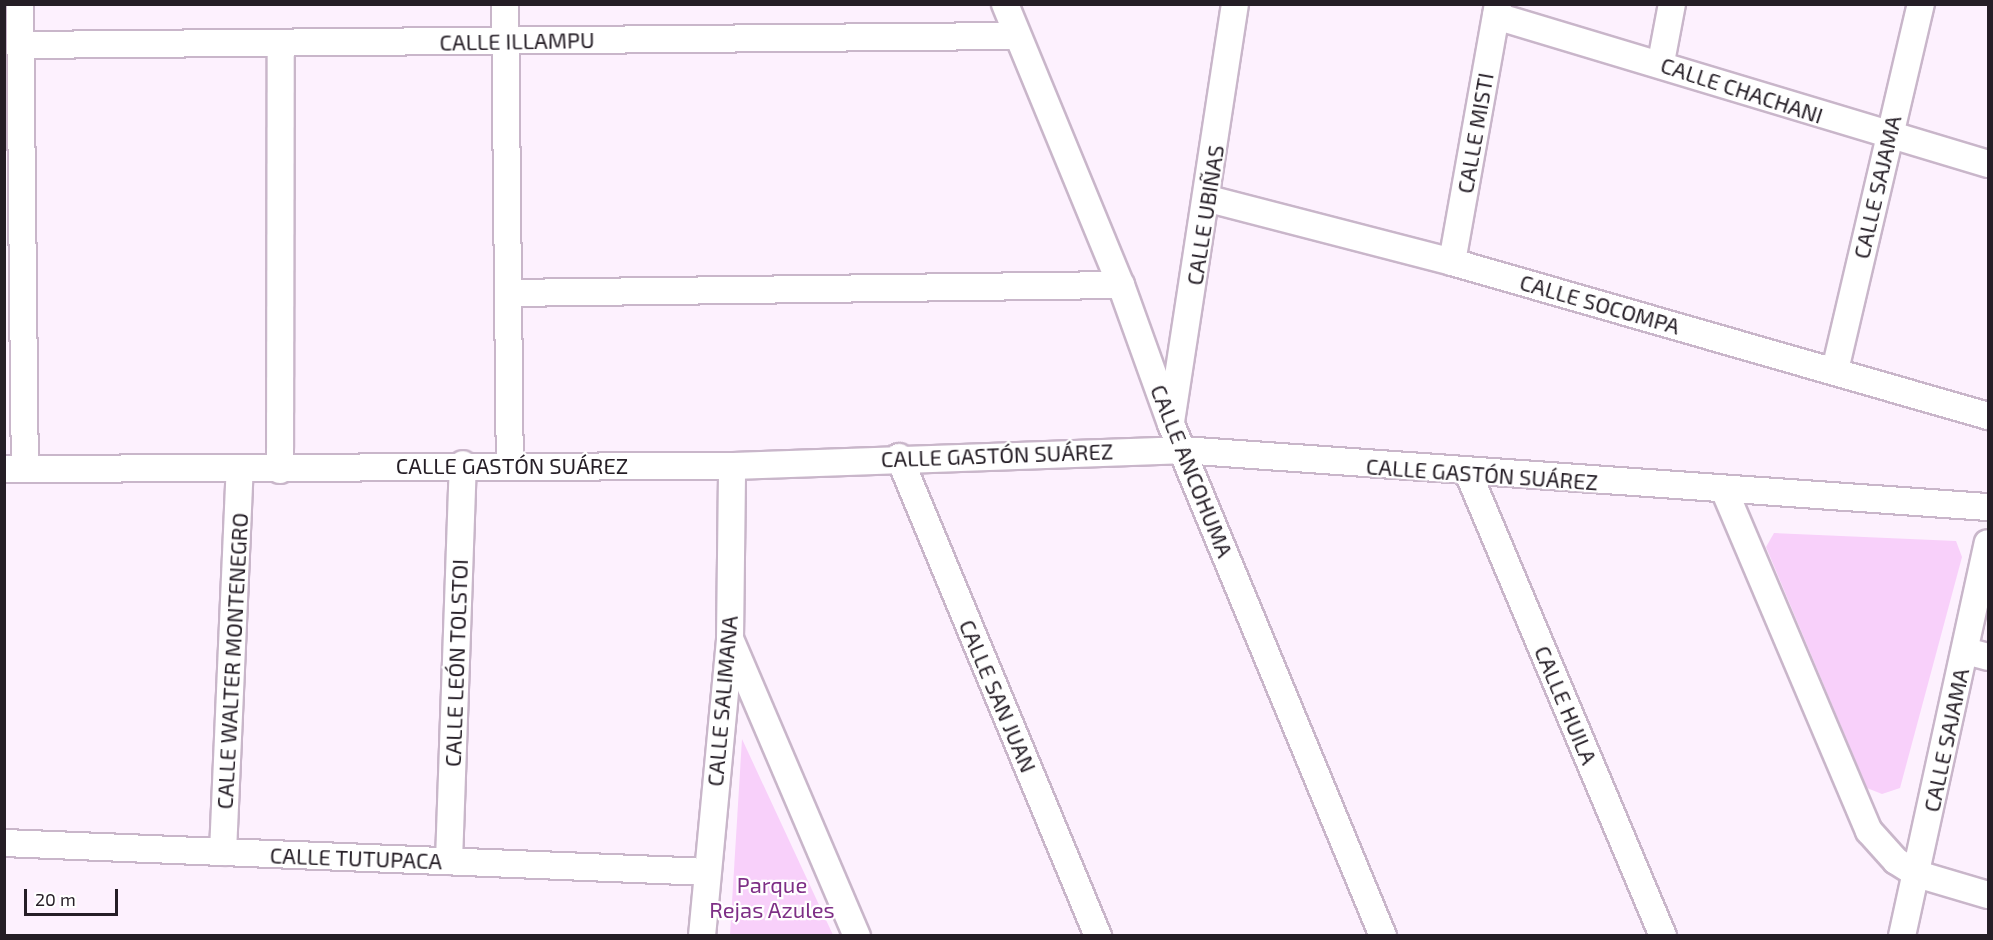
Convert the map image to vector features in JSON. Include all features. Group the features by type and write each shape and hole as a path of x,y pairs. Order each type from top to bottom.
{"street":[{"path":"505,4 510,464"},
{"name":"CALLE ANCOHUMA","path":"1005,4 1014,36 1121,285 1171,424 1383,936"},
{"name":"CALLE UBIÑAS","path":"1171,424 1209,200 1234,4"},
{"path":"1661,62 1672,4"},
{"name":"CALLE SAJAMA","path":"1835,370 1887,138 1921,4"},
{"path":"15,10 20,45 13,234 15,469"},
{"name":"CALLE CHACHANI","path":"1497,10 1887,138 1989,164"},
{"name":"CALLE MISTI","path":"1452,262 1497,10"},
{"name":"CALLE ILLAMPU","path":"20,45 1014,36"},
{"path":"280,43 280,470"},
{"name":"CALLE SOCOMPA","path":"1209,200 1452,262 1989,416"},
{"path":"508,293 1121,285"},
{"name":"CALLE GASTÓN SUÁREZ","path":"15,469 280,470 463,464 732,466 899,457 1182,450 1469,475 1989,507"},
{"name":"CALLE SAN JUAN","path":"899,457 1098,936"},
{"name":"CALLE LEÓN TOLSTOI","path":"449,861 463,464"},
{"name":"CALLE SALIMANA","path":"702,936 706,872 730,639 732,466"},
{"name":"CALLE WALTER MONTENEGRO","path":"223,852 240,470"},
{"name":"CALLE HUILA","path":"1469,475 1663,936"},
{"path":"1725,492 1869,831 1896,861 1917,874 1989,895"},
{"name":"CALLE SAJAMA","path":"1902,936 1977,654 1989,543"},
{"path":"730,639 857,936"},
{"name":"CALLE TUTUPACA","path":"4,843 706,872"}],"green space":[{"path":"1774,533 1956,541 1962,557 1900,788 1882,794 1867,788 1766,547"},
{"name":"Parque Rejas Azules","path":"742,739 833,935 730,935"}]}
